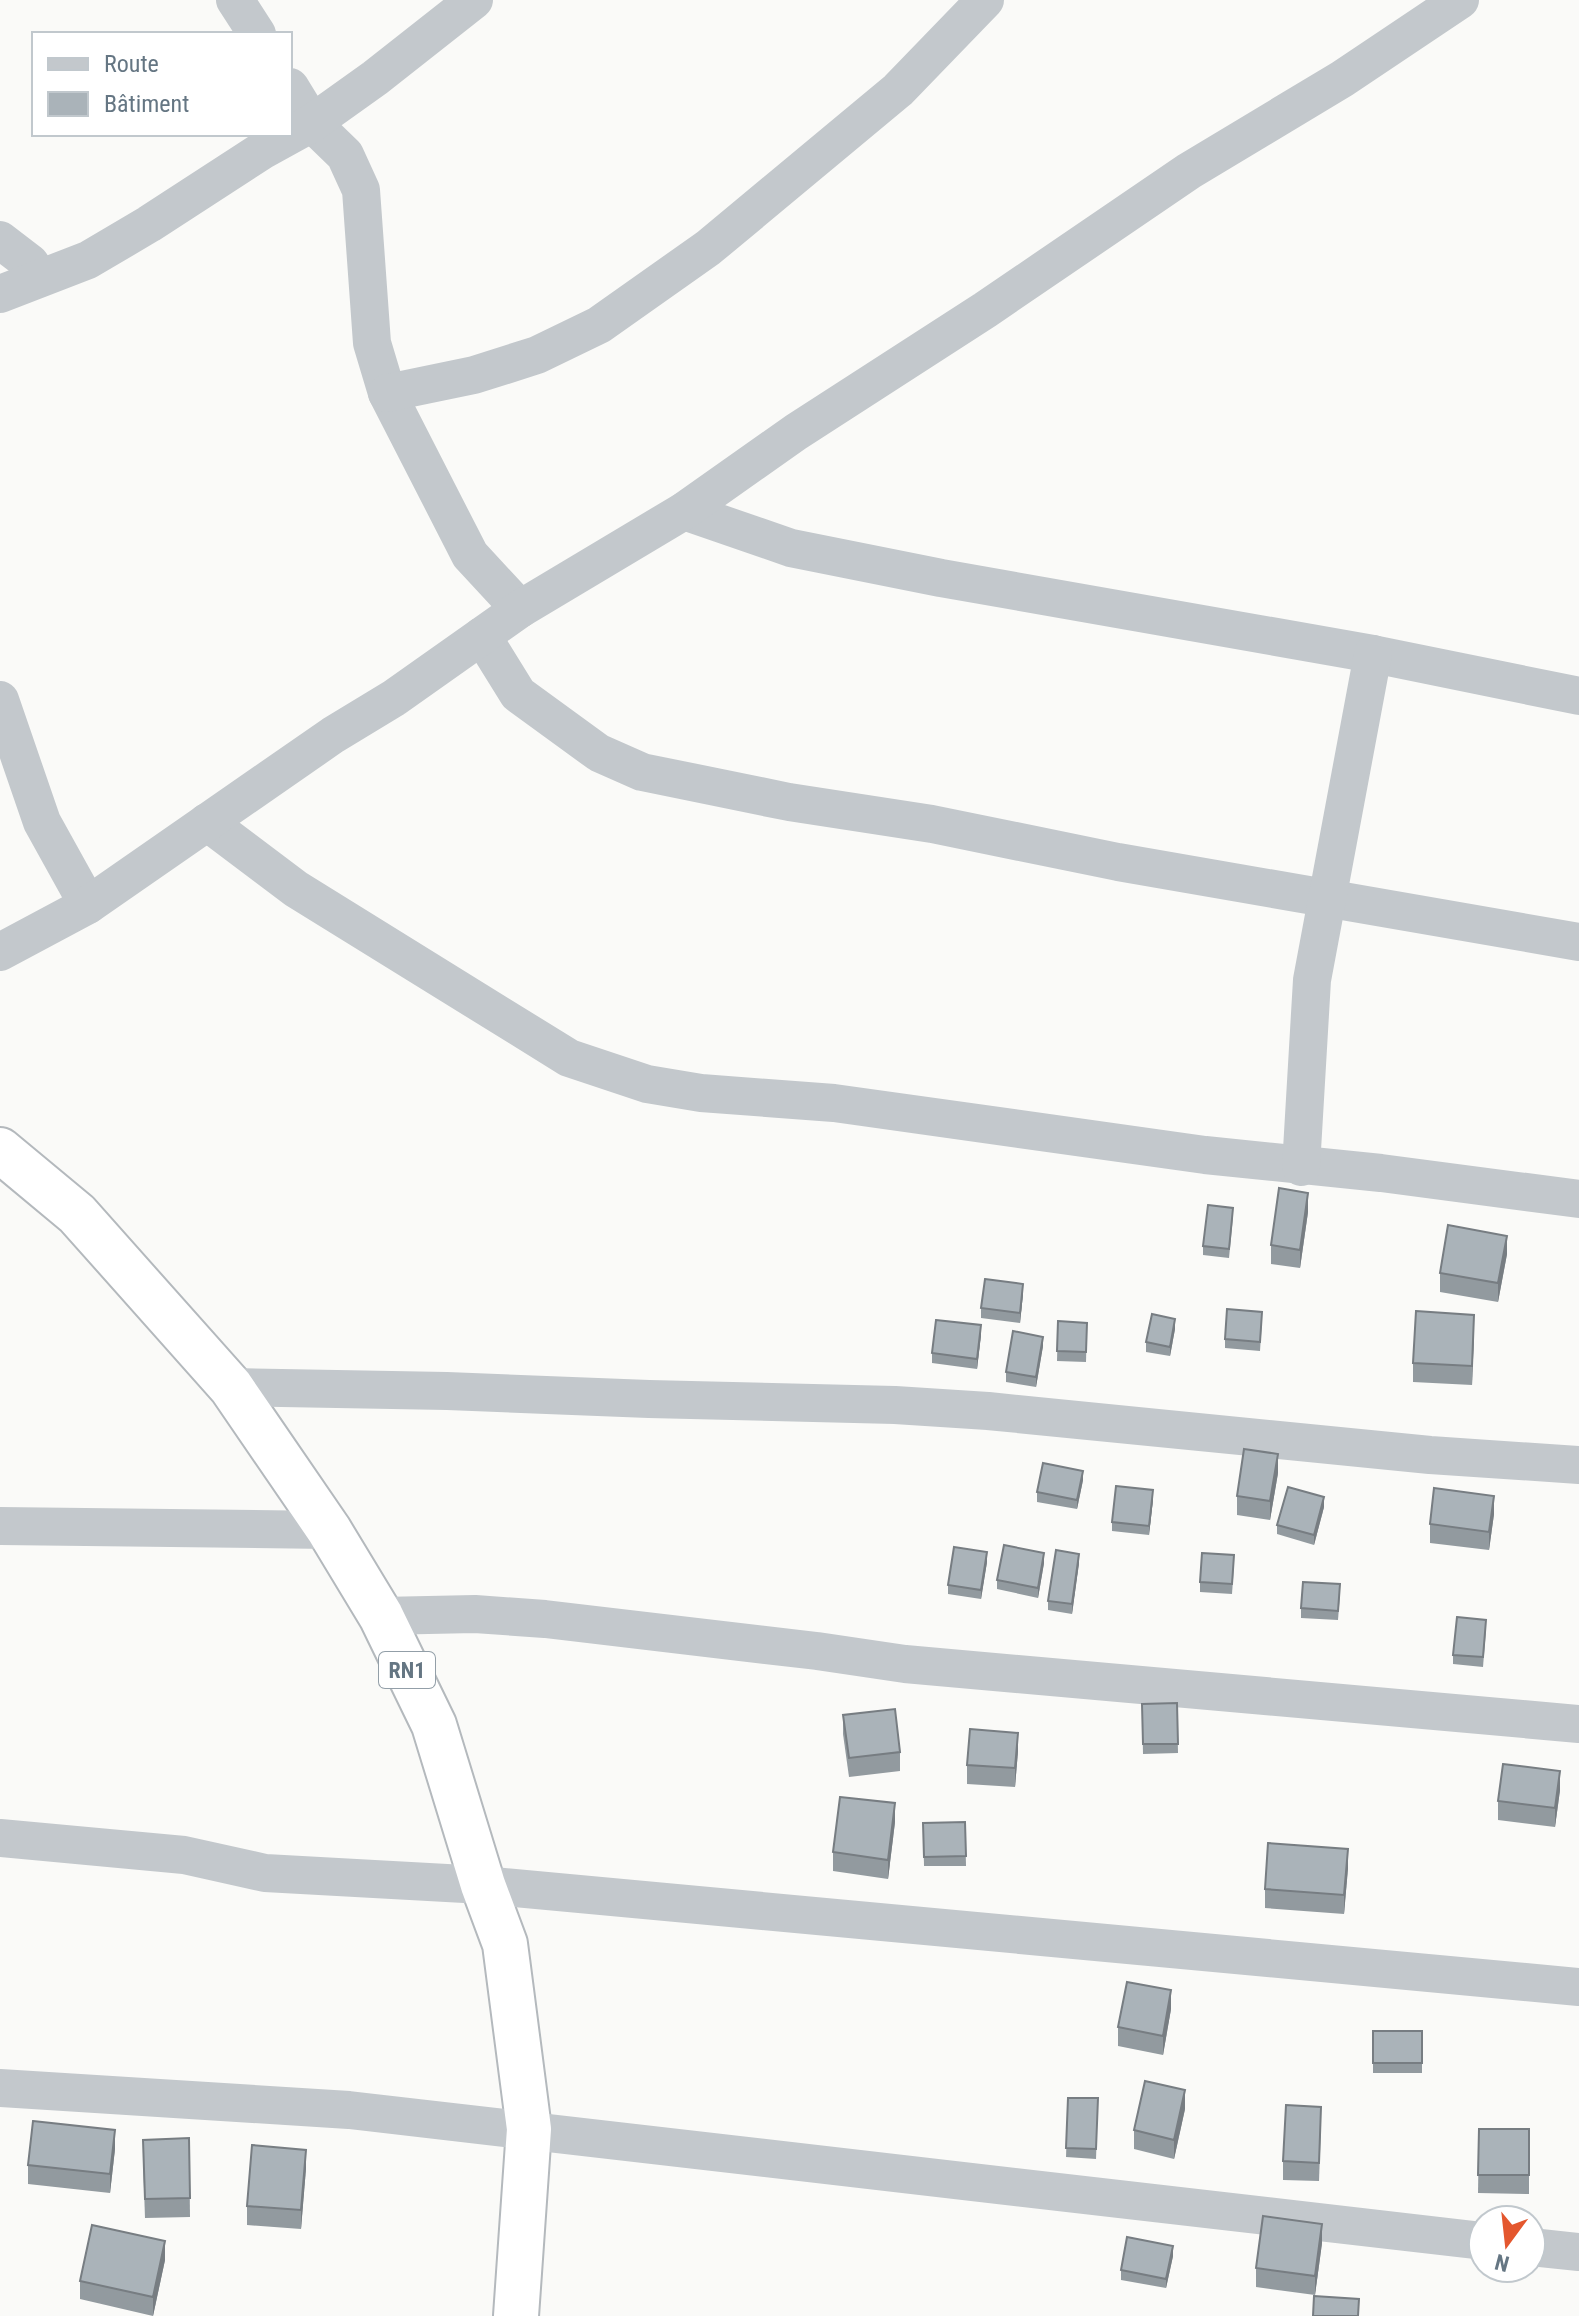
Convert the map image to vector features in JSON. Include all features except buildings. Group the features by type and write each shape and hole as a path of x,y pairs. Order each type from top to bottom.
{"highway":[{"name":"RN1","path":"0,1150 77,1214 231,1387 329,1530 381,1616 434,1725 483,1885 503,1935 529,2129 516,2316"}],"street":[{"path":"235,0 256,32"},
{"path":"292,134 375,78 474,0"},
{"path":"387,393 474,375 537,355 599,325 708,248 898,90 985,0"},
{"path":"0,952 88,905 520,609 684,511 796,432 985,310 1189,171 1342,79 1460,0"},
{"path":"292,90 312,123 345,155 361,190 372,343 387,393 470,555 520,609"},
{"path":"0,294 88,260 288,136"},
{"path":"0,240 30,263 40,278"},
{"path":"684,511 791,548 941,578 1373,654 1579,696"},
{"path":"482,636 518,694 599,753 642,772 789,802 932,824 1118,862 1579,942"},
{"path":"1301,1167 1312,980 1373,654"},
{"path":"0,700 42,822 88,905"},
{"path":"207,822 296,889 569,1058 647,1084 701,1093 834,1103 1301,1167 1381,1173 1579,1199"},
{"path":"231,1387 895,1405 988,1411 1401,1453 1579,1465"},
{"path":"0,1526 329,1530"},
{"path":"381,1616 475,1614 545,1619 905,1664 1579,1724"},
{"path":"0,1838 184,1855 265,1873 483,1885 1579,1987"},
{"path":"0,2088 333,2109 529,2129 1467,2239"},
{"path":"1547,2249 1579,2252"}]}
